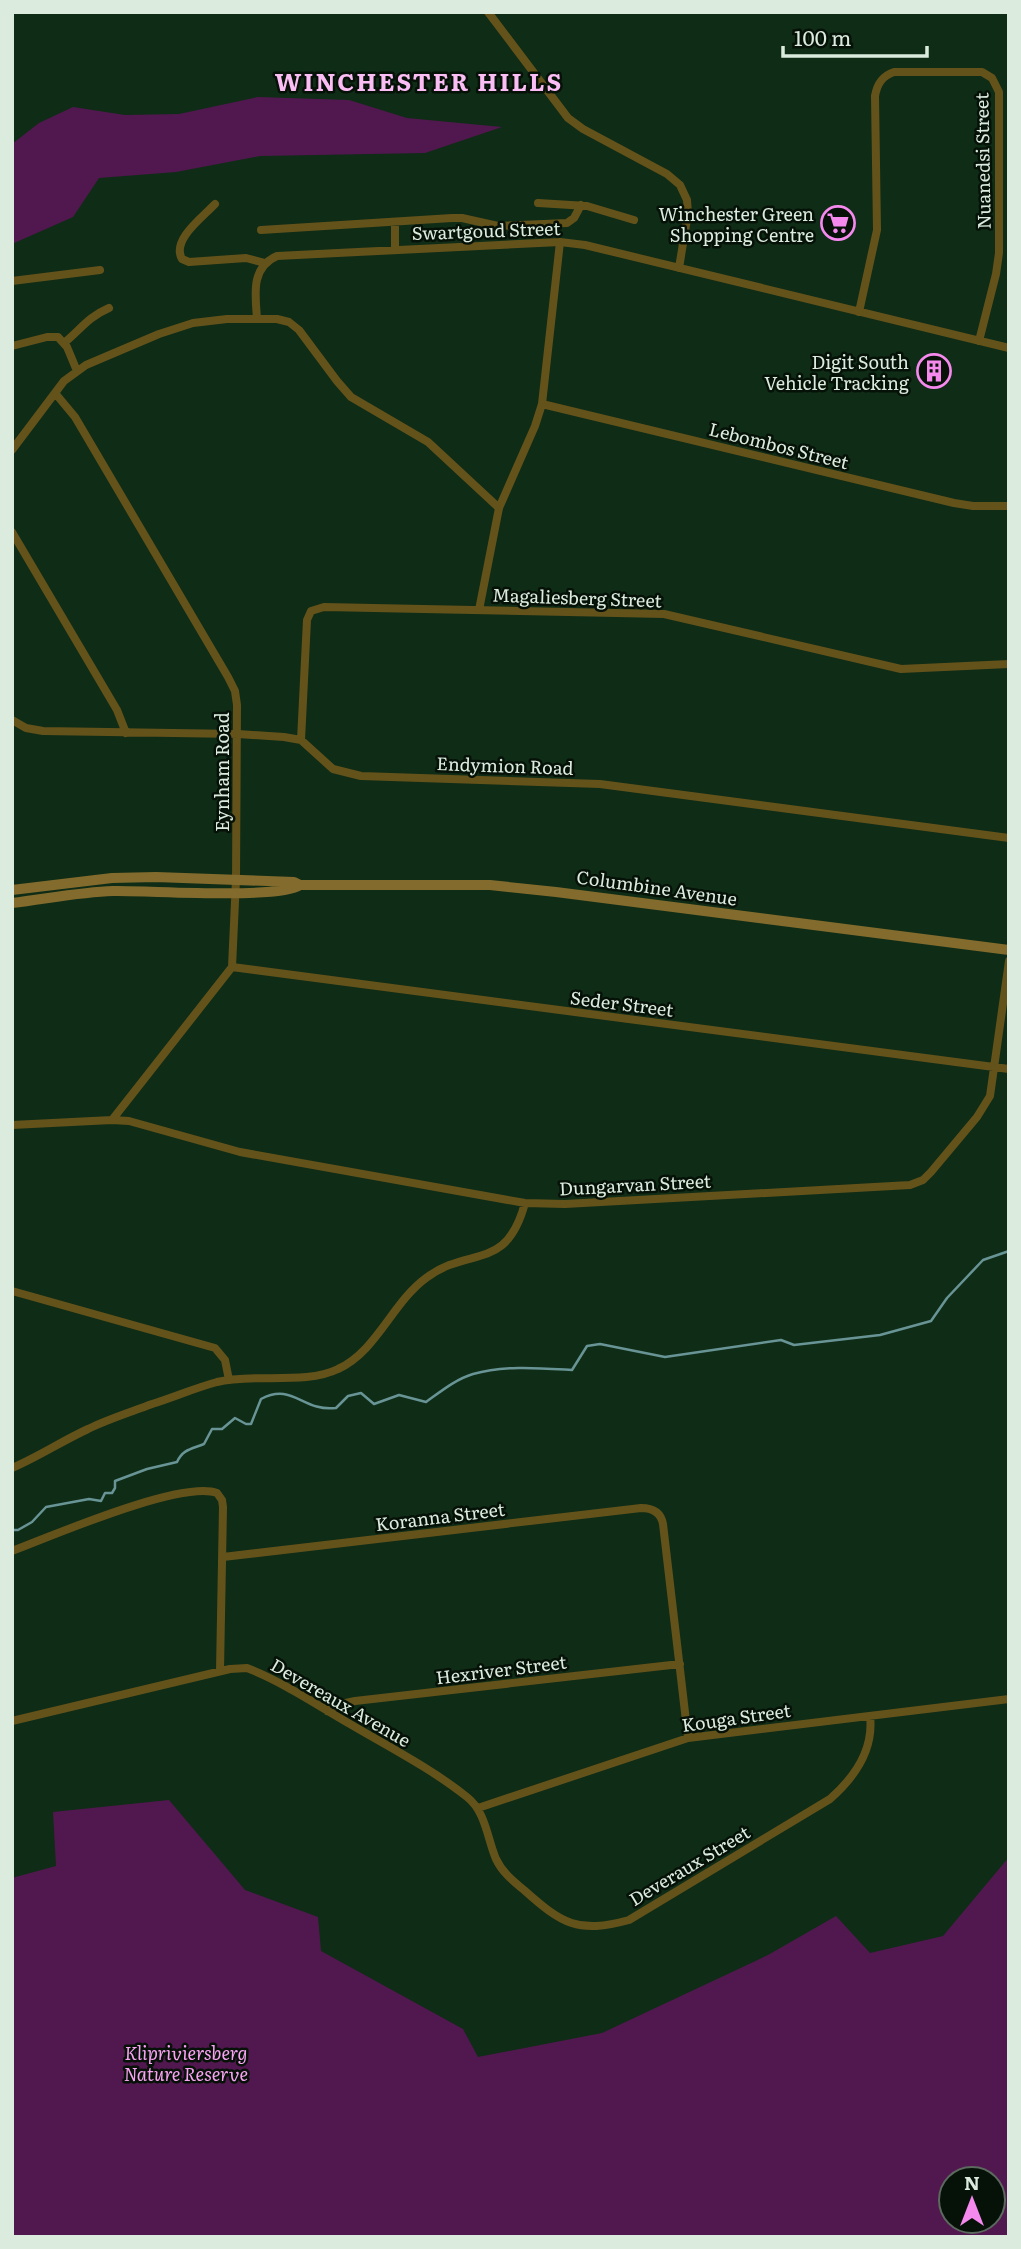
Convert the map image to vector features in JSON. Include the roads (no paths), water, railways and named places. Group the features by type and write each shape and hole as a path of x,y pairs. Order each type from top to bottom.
{"main road":[{"name":"Columbine Avenue","path":"12,890 112,878 294,882 300,886"},
{"path":"112,878 113,891"},
{"name":"Columbine Avenue","path":"12,903 113,891 236,892 294,889 300,886 520,887 1009,950"}],"street":[{"path":"488,12 568,118 583,129 667,174 680,185 687,200 688,213 679,268"},
{"name":"Nuanedsi Street","path":"859,312 877,230 877,86 887,74 894,72 982,72 992,78 999,92 1000,241 996,274 979,341"},
{"path":"538,203 581,205 634,220"},
{"path":"215,204 180,243 178,253 182,259 189,262 246,258 265,263 256,281 257,318"},
{"path":"261,230 463,218 498,226 566,223 575,218 581,205"},
{"path":"395,222 395,249"},
{"path":"479,610 499,508 542,404 548,370 560,242"},
{"name":"Swartgoud Street","path":"265,263 283,254 560,242 585,245 1009,348"},
{"path":"12,281 100,270"},
{"path":"64,343 78,332 89,318 109,308"},
{"path":"12,450 64,381 99,359 176,327 211,320 284,320 295,325 351,397 428,442 499,508"},
{"path":"12,346 51,336 58,337 64,343 77,371"},
{"name":"Eynham Road","path":"55,393 75,417 228,677 236,697 236,892 232,967"},
{"name":"Lebombos Street","path":"542,404 954,503 1009,506"},
{"path":"12,533 117,710 126,733"},
{"name":"Magaliesberg Street","path":"301,740 307,620 311,611 324,607 664,614 901,669 1009,664"},
{"path":"12,720 34,730 238,734 301,740"},
{"name":"Endymion Road","path":"301,740 327,765 349,775 621,786 1009,838"},
{"name":"Dungarvan Street","path":"12,1125 129,1121 240,1152 525,1203 565,1204 915,1184 931,1172 977,1117 990,1096 1009,961"},
{"path":"112,1120 232,967"},
{"name":"Seder Street","path":"232,967 1009,1069"},
{"path":"12,1468 79,1433 198,1388 229,1380 323,1374 346,1365 372,1340 409,1294 428,1276 450,1265 492,1252 509,1240 525,1203"},
{"path":"12,1291 215,1348 225,1360 229,1380"},
{"path":"12,1551 141,1503 208,1490 217,1493 223,1503 220,1671"},
{"name":"Koranna Street","path":"223,1557 641,1508 653,1509 660,1515 663,1524 680,1664"},
{"path":"680,1664 688,1738"},
{"name":"Hexriver Street","path":"327,1710 355,1701 680,1664"},
{"name":"Devereaux Avenue","path":"12,1721 236,1667 247,1668 327,1710 469,1798 478,1808"},
{"name":"Kouga Street","path":"478,1808 688,1738 1009,1699"},
{"name":"Deveraux Street","path":"478,1808 495,1858 506,1873 543,1908 562,1920 582,1926 600,1927 629,1920 830,1799 847,1782 868,1750 872,1729 870,1716"}],"waterway":[{"path":"12,1530 18,1530 32,1522 46,1507 89,1499 101,1501 105,1493 112,1493 115,1481 177,1462 185,1452 204,1444 212,1429 222,1429 235,1418 251,1424 261,1399 272,1395 290,1395 324,1408 336,1408 348,1396 361,1393 374,1404 399,1395 426,1402 460,1379 485,1371 522,1368 572,1370 587,1346 600,1344 665,1357 781,1340 794,1345 880,1335 931,1321 947,1298 983,1260 1009,1251"}],"place":[{"name":"Winchester Green Shopping Centre","path":"838,223"},
{"name":"Digit South Vehicle Tracking","path":"934,371"}],"district":[{"name":"WINCHESTER HILLS","path":"419,80"}],"park label":[{"name":"Klipriviersberg Nature Reserve","path":"186,2062"}]}
